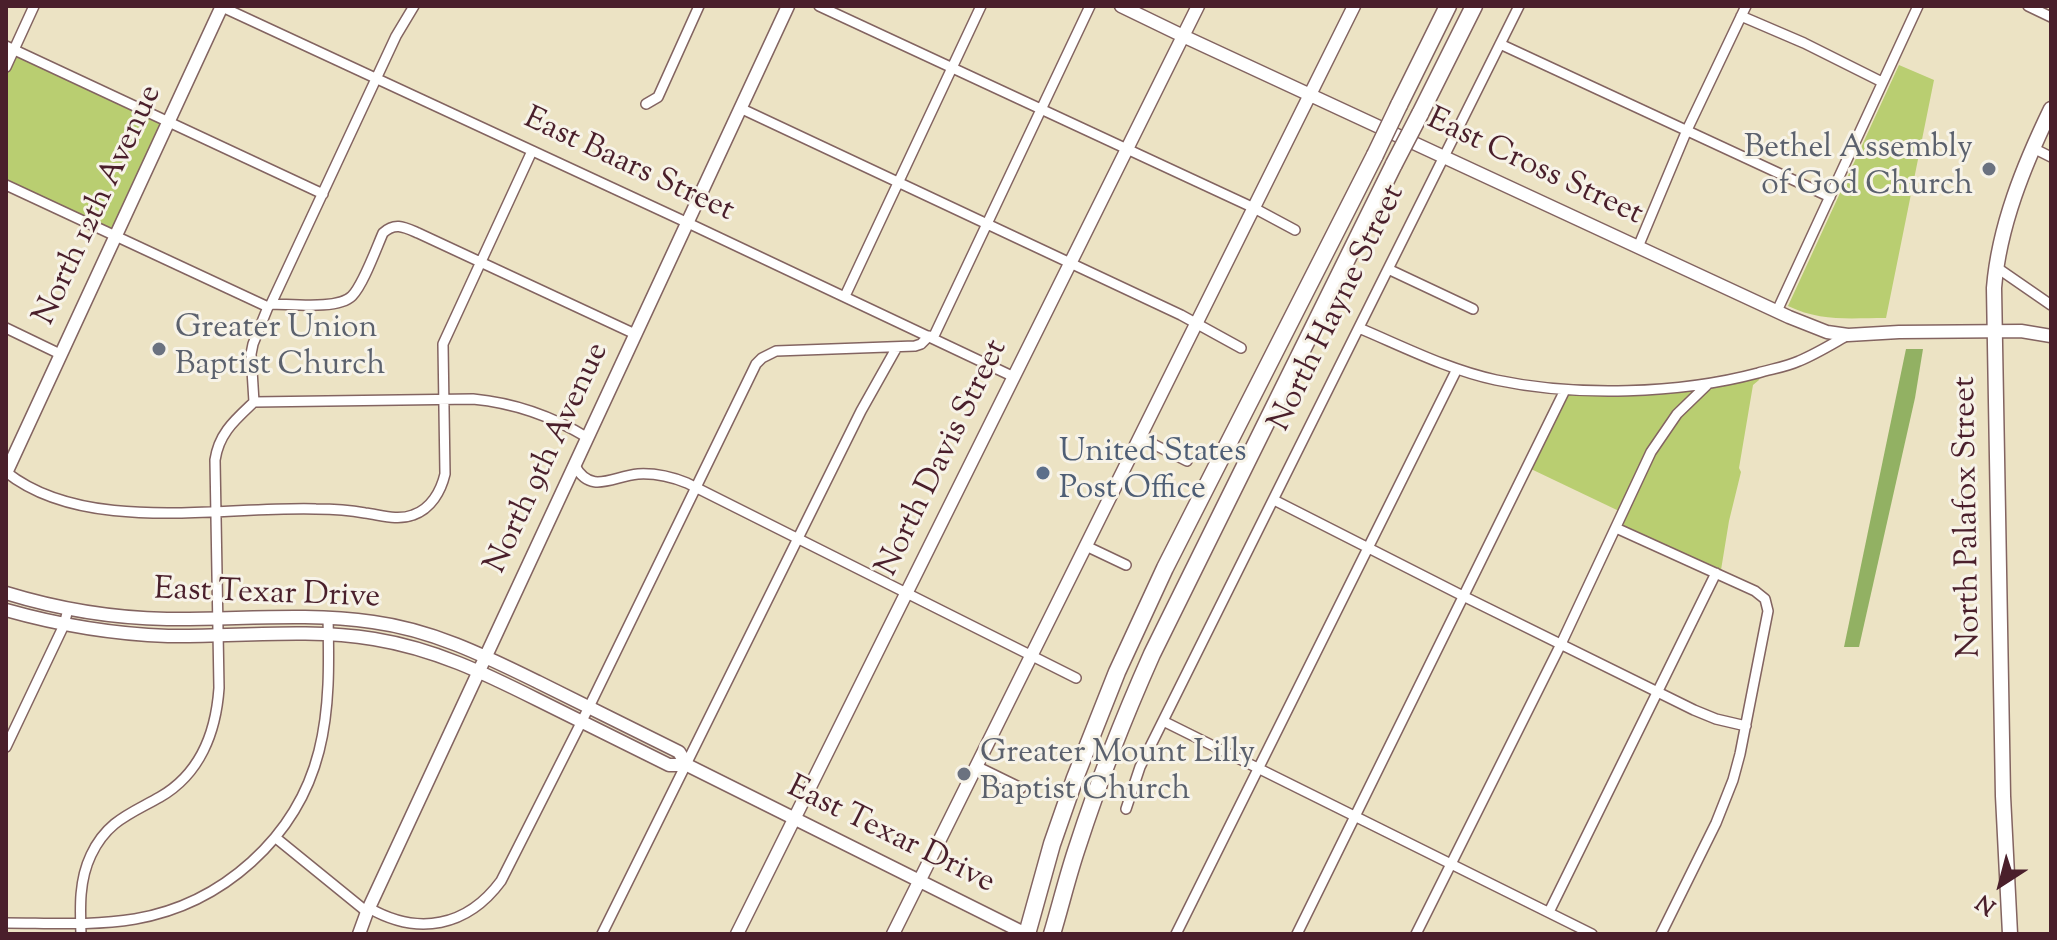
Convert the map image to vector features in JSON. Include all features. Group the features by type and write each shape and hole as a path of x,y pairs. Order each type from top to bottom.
{"highway":[{"path":"1027,934 1052,844 1122,660 1165,568 1448,6"},
{"path":"1055,926 1097,790 1152,654 1475,6"}],"main road":[{"name":"North 12th Avenue","path":"6,472 221,6"},
{"name":"North 9th Avenue","path":"359,934 788,6"},
{"name":"East Cross Street","path":"1121,6 1827,332 1848,335 2021,331 2051,336"},
{"name":"North Davis Street","path":"737,934 1198,6"},
{"path":"893,934 1354,6"},
{"name":"North Palafox Street","path":"2010,934 2003,796 1996,267 2005,223 2051,109"},
{"name":"East Texar Drive","path":"6,593 68,609 131,618 328,617 411,629 486,656 679,752 687,765"},
{"name":"East Texar Drive","path":"6,610 64,625 138,634 329,633 426,651 479,670 669,765 687,765 1027,934"}],"street":[{"path":"6,67 10,48 34,6"},
{"name":"East Baars Street","path":"221,6 1014,377"},
{"path":"254,402 253,344 396,36 414,6"},
{"path":"646,104 658,97 699,6"},
{"path":"819,6 1254,208 1295,230"},
{"path":"845,296 981,6"},
{"path":"276,838 368,910 395,921 423,925 451,920 483,903 501,881 582,722 756,364 776,351 897,347 921,344 931,337 1090,6"},
{"name":"North Hayne Street","path":"1126,809 1140,767 1519,6"},
{"path":"1777,311 1918,6"},
{"path":"2028,6 2051,17"},
{"path":"1638,247 1687,130 1743,11 1882,82"},
{"path":"1500,44 1830,197"},
{"path":"10,48 323,194"},
{"path":"740,108 1071,263 1241,348"},
{"path":"2033,148 2051,157"},
{"path":"6,472 46,496 90,507 147,513 314,509 395,518 420,512 434,500 445,474 443,344 532,151"},
{"path":"6,185 270,305 342,302 348,299 356,291 386,230 396,226 418,233 635,334"},
{"path":"1996,267 2051,305"},
{"path":"1388,269 1473,309"},
{"path":"6,328 60,354"},
{"path":"1359,328 1457,369 1496,380 1565,390 1597,391 1707,385 1799,362 1848,335"},
{"path":"602,934 861,411 897,347"},
{"path":"1176,934 1457,369"},
{"path":"1416,934 1561,644 1646,462 1677,414 1707,385"},
{"path":"1297,934 1565,390"},
{"path":"81,934 82,883 99,842 119,820 175,786 206,748 215,723 218,705 218,618 215,460 219,443 234,420 254,402 489,400 553,418 588,438"},
{"path":"1139,437 1187,461"},
{"path":"575,466 582,476 595,482 635,474 678,479 1076,678"},
{"path":"1274,500 1658,692 1716,719 1746,726"},
{"path":"1616,528 1755,591 1767,605 1768,617 1733,780 1661,934"},
{"path":"1086,546 1126,565"},
{"path":"1549,912 1716,573"},
{"path":"6,747 64,625 68,609"},
{"path":"6,923 131,920 161,913 190,902 230,880 261,854 276,838 303,796 320,750 327,700 328,617"},
{"path":"1163,721 1592,934"},
{"path":"976,766 1021,788"}],"green space":[{"path":"14,50 169,122 116,236 6,185 6,67"},
{"path":"1899,65 1934,80 1886,318 1824,317 1788,306"},
{"path":"1906,349 1923,349 1915,398 1859,647 1844,647"},
{"path":"1760,377 1753,385 1739,468 1741,472 1721,570 1622,525 1655,454 1680,417 1708,389"},
{"path":"1695,390 1660,431 1619,511 1531,469 1567,395"}],"place":[{"name":"Bethel Assembly of God Church","path":"1989,169"},
{"name":"Greater Union Baptist Church","path":"159,349"},
{"name":"United States Post Office","path":"1043,473"},
{"name":"Greater Mount Lilly Baptist Church","path":"964,774"}]}
